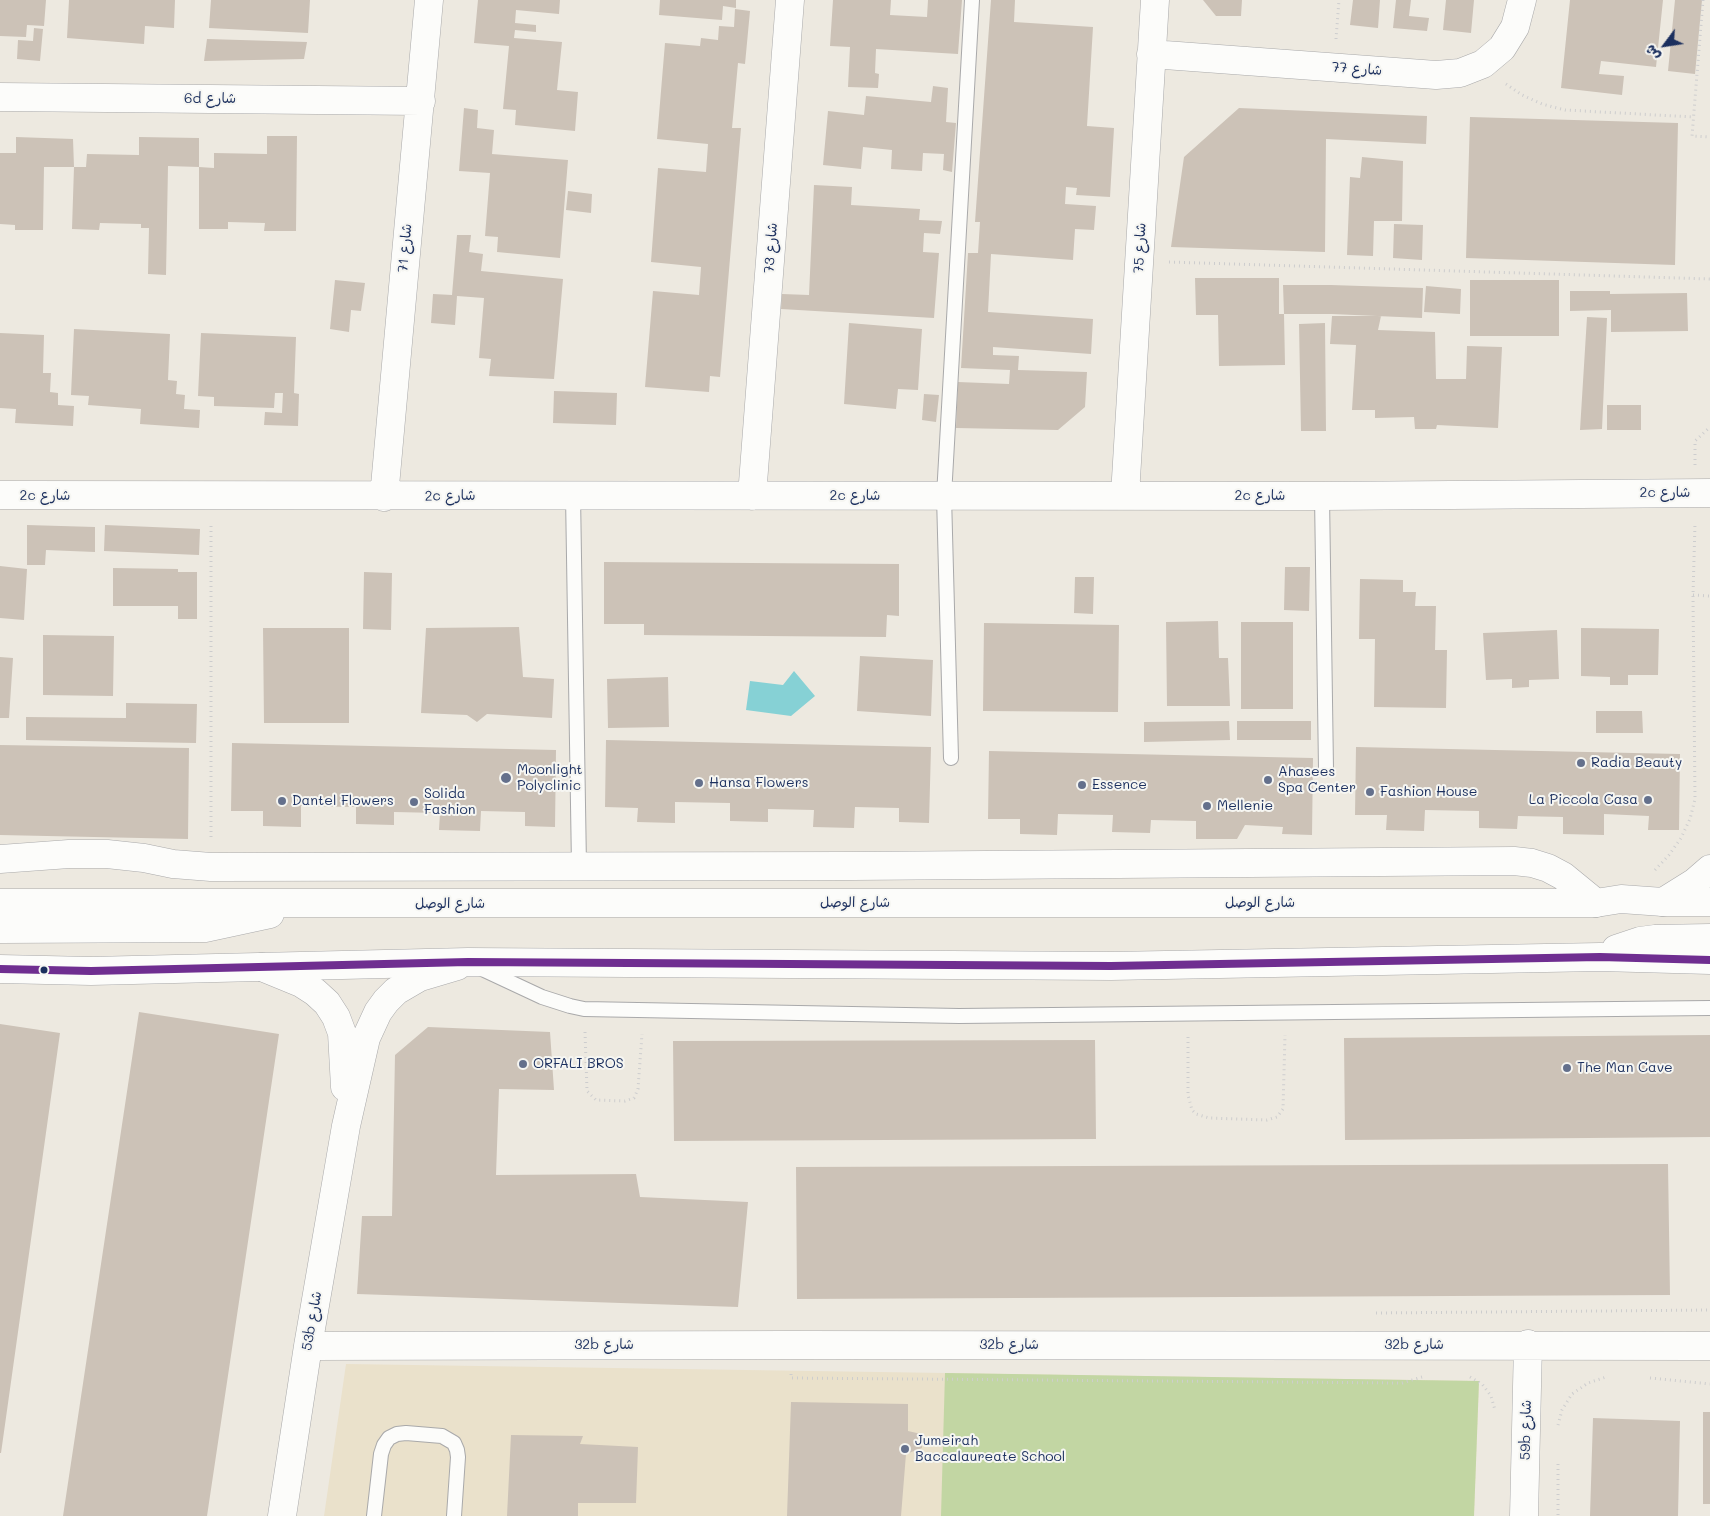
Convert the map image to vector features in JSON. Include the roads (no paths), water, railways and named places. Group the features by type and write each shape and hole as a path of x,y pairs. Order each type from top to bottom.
{"street":[{"name":"شارع 71","path":"384,497 406,236 421,101 429,0"},
{"name":"شارع 73","path":"752,496 790,0"},
{"name":"شارع 75","path":"1125,495 1155,0"},
{"name":"شارع 77","path":"1151,54 1436,75 1460,73 1483,64 1502,48 1516,27 1522,0"},
{"name":"6d شارع","path":"0,98 421,101"},
{"name":"2c شارع","path":"0,495 384,497 573,495 1322,496 1703,493"},
{"path":"0,859 69,854 107,854 144,858 174,864 211,867 1514,861 1532,863 1548,868 1608,901"},
{"path":"1663,902 1695,882 1710,869"},
{"name":"شارع الوصل","path":"0,903 1710,902"},
{"path":"0,929 205,928 312,904"},
{"path":"1600,957 1612,950 1640,941 1710,938"},
{"path":"0,969 91,971 468,962 1111,966 1600,957 1710,960"},
{"name":"53b شارع","path":"282,1516 308,1346 346,1126 366,1038 371,1025 386,1001 408,983 420,977 468,962"},
{"name":"53b شارع","path":"262,966 301,983 315,992 327,1003 336,1018 342,1033 344,1049 346,1126"},
{"name":"32b شارع","path":"308,1346 1528,1344 1710,1346"},
{"name":"59b شارع","path":"1524,1516 1528,1344"}],"lane":[{"path":"951,758 944,496 972,0"},
{"path":"573,495 579,866"},
{"path":"1322,496 1326,769"},
{"path":"468,962 535,994 584,1009 959,1016 1710,1008"},
{"path":"374,1516 381,1454 384,1445 397,1434 406,1433 442,1436 449,1438 454,1443 458,1457 454,1516"}],"water":[{"path":"794,671 815,696 791,716 746,710 750,681 783,685"}],"place":[{"name":"Radia Beauty","path":"1581,763"},
{"name":"Moonlight Polyclinic","path":"506,778"},
{"name":"Ahasees Spa Center","path":"1268,780"},
{"name":"Hansa Flowers","path":"699,783"},
{"name":"Essence","path":"1082,785"},
{"name":"Fashion House","path":"1370,792"},
{"name":"La Piccola Casa","path":"1648,800"},
{"name":"Dantel Flowers","path":"282,801"},
{"name":"Solida Fashion","path":"414,802"},
{"name":"Mellenie","path":"1207,806"},
{"name":"ORFALI BROS","path":"523,1064"},
{"name":"The Man Cave","path":"1567,1068"},
{"name":"Jumeirah Baccalaureate School","path":"905,1449"}]}
